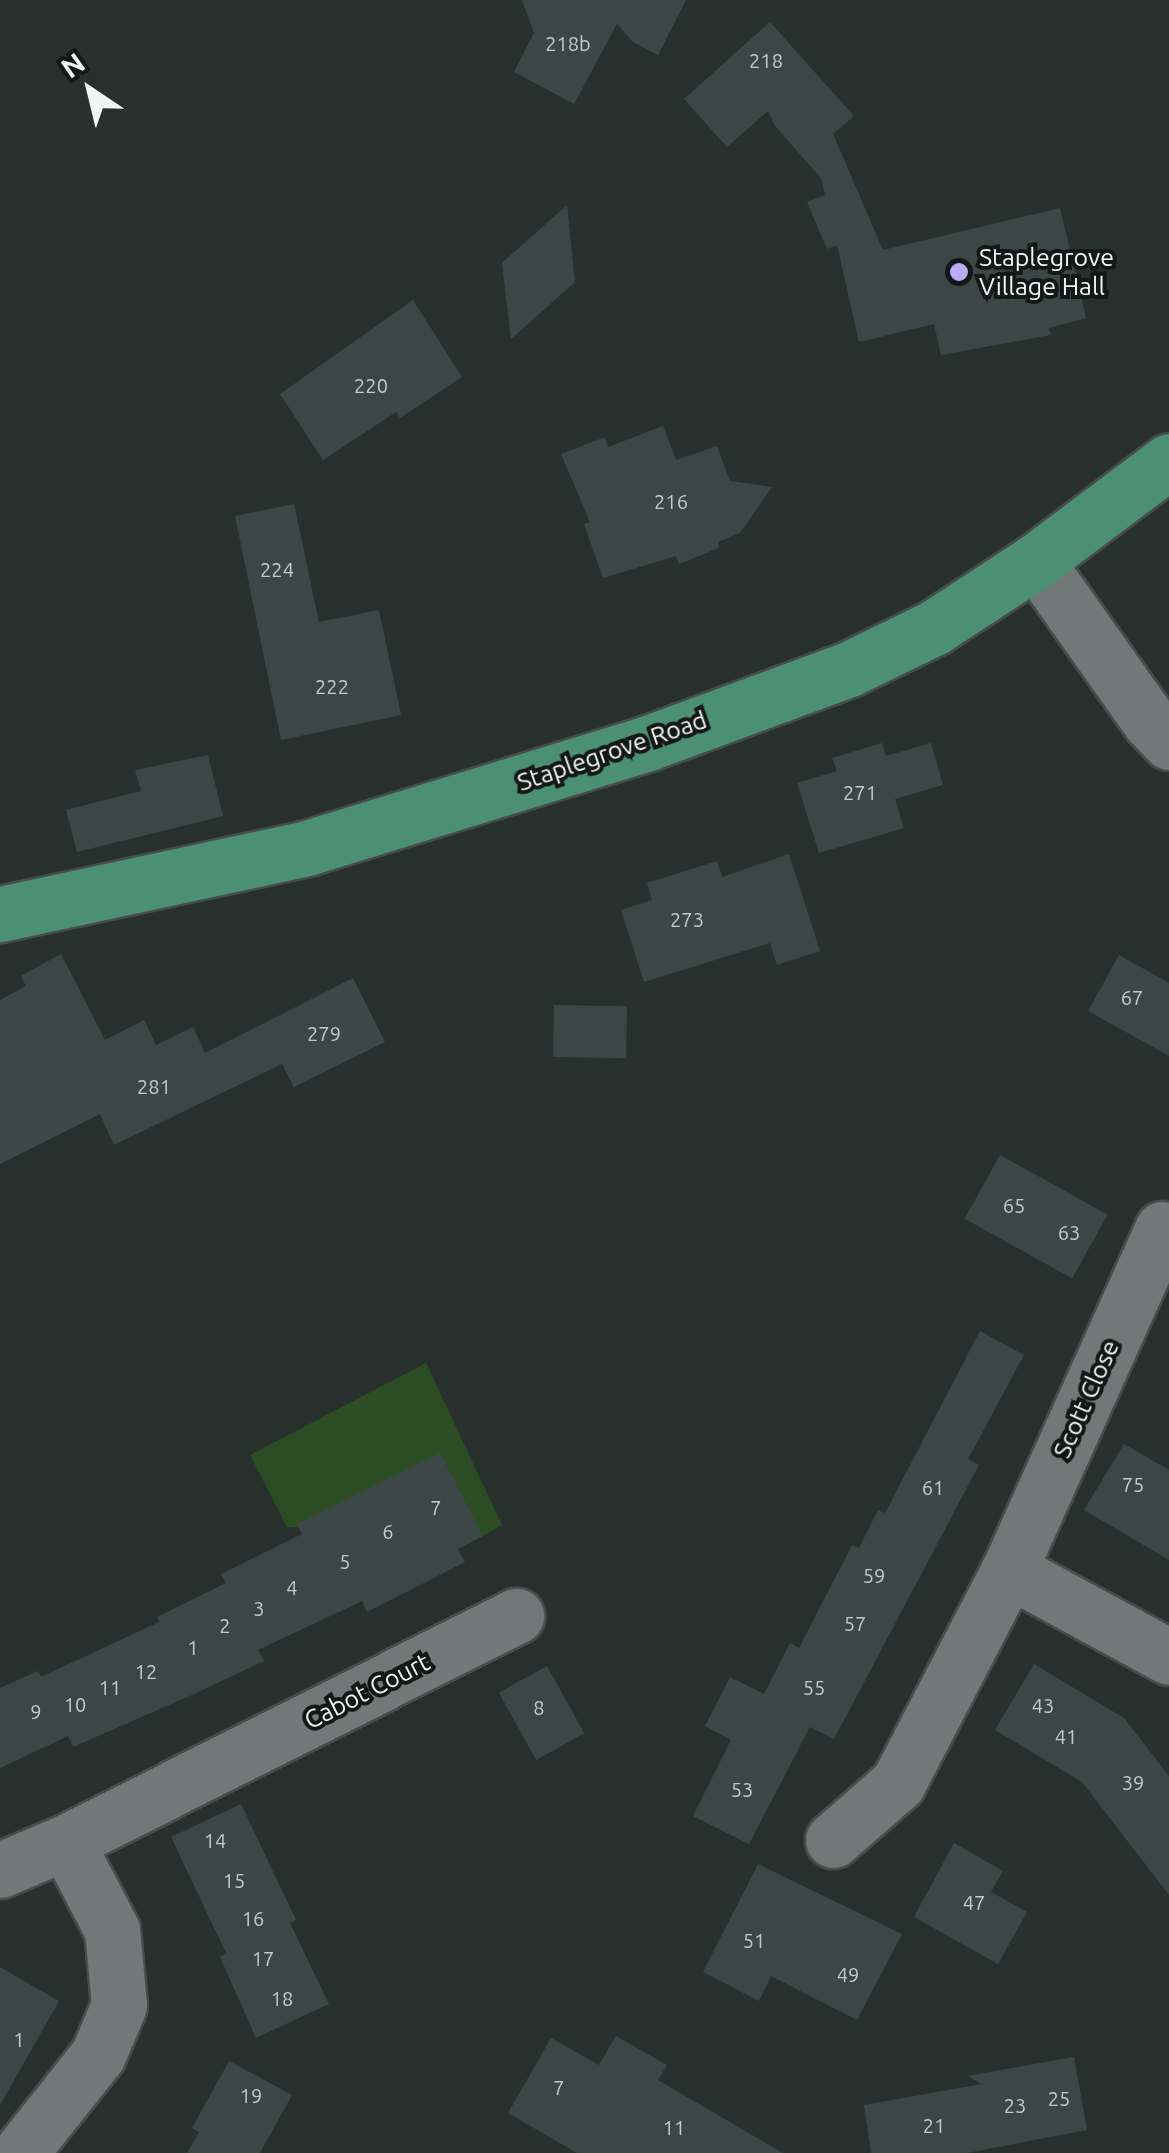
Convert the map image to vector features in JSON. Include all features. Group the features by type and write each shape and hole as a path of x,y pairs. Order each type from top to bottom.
{"main road":[{"name":"Staplegrove Road","path":"0,914 308,848 648,742 849,669 935,627 1036,561 1169,461"}],"street":[{"path":"1036,561 1140,709 1169,742"},
{"name":"Scott Close","path":"834,1840 898,1783 1009,1570 1162,1228"},
{"path":"1009,1570 1169,1656"},
{"name":"Cabot Court","path":"0,1870 66,1842 516,1616"},
{"path":"20,2153 98,2056 119,2006 112,1930 66,1842"}],"green space":[{"path":"426,1363 502,1525 483,1536 287,1527 250,1455"}],"building":[{"path":"522,0 686,0 658,55 633,42 617,24 574,104 514,72 534,33"},
{"path":"770,22 854,116 833,134 883,250 1060,208 1086,318 1049,328 1051,335 941,355 934,324 859,342 837,245 827,249 807,202 825,195 821,178 775,126 768,111 727,147 684,99"},
{"path":"567,205 575,282 511,339 502,263"},
{"path":"413,300 462,377 400,418 396,412 323,460 280,394"},
{"path":"663,426 676,460 717,446 730,481 772,487 740,533 718,542 719,548 679,564 676,556 603,578 584,524 590,522 561,454 605,437 608,447"},
{"path":"294,504 319,622 379,610 401,715 281,740 235,516"},
{"path":"882,743 886,756 931,743 943,785 895,799 904,828 819,853 797,783 837,771 832,758"},
{"path":"208,755 223,816 77,852 66,810 141,791 135,770"},
{"path":"789,854 820,951 777,965 770,943 644,982 621,910 652,900 647,883 717,861 722,877"},
{"path":"61,954 105,1040 144,1020 156,1045 193,1027 205,1053 353,978 385,1042 294,1087 282,1064 114,1145 100,1114 0,1164 0,1000 26,986 21,976"},
{"path":"1119,955 1169,983 1169,1056 1088,1011"},
{"path":"554,1005 627,1006 626,1058 553,1057"},
{"path":"1000,1155 1108,1215 1072,1278 965,1219"},
{"path":"980,1331 1024,1355 968,1459 979,1465 834,1739 810,1727 749,1844 693,1816 731,1740 705,1726 730,1677 764,1694 790,1643 799,1648 852,1545 859,1548 878,1510 885,1513"},
{"path":"1124,1444 1169,1470 1169,1560 1084,1510"},
{"path":"440,1453 483,1536 458,1549 465,1562 367,1612 362,1601 258,1650 264,1661 194,1694 73,1747 68,1736 0,1768 0,1688 38,1671 41,1677 159,1622 157,1617 226,1583 221,1574 302,1534 297,1524"},
{"path":"1034,1664 1124,1718 1169,1776 1169,1895 1082,1782 995,1730"},
{"path":"547,1666 584,1733 536,1760 499,1693"},
{"path":"241,1804 296,1920 290,1923 329,2004 256,2038 220,1957 226,1953 171,1837"},
{"path":"954,1843 1003,1871 991,1892 1027,1912 998,1964 914,1917"},
{"path":"758,1864 902,1934 857,2020 771,1976 759,2001 703,1972"},
{"path":"0,1967 59,2001 0,2105"},
{"path":"616,2036 667,2065 658,2080 783,2153 577,2153 508,2113 551,2038 599,2065"},
{"path":"1074,2057 1087,2130 967,2153 871,2153 864,2105 982,2084 967,2076"},
{"path":"229,2061 292,2095 260,2153 187,2153 199,2132 192,2128"}],"place":[{"name":"Staplegrove Village Hall","path":"959,272"}]}
